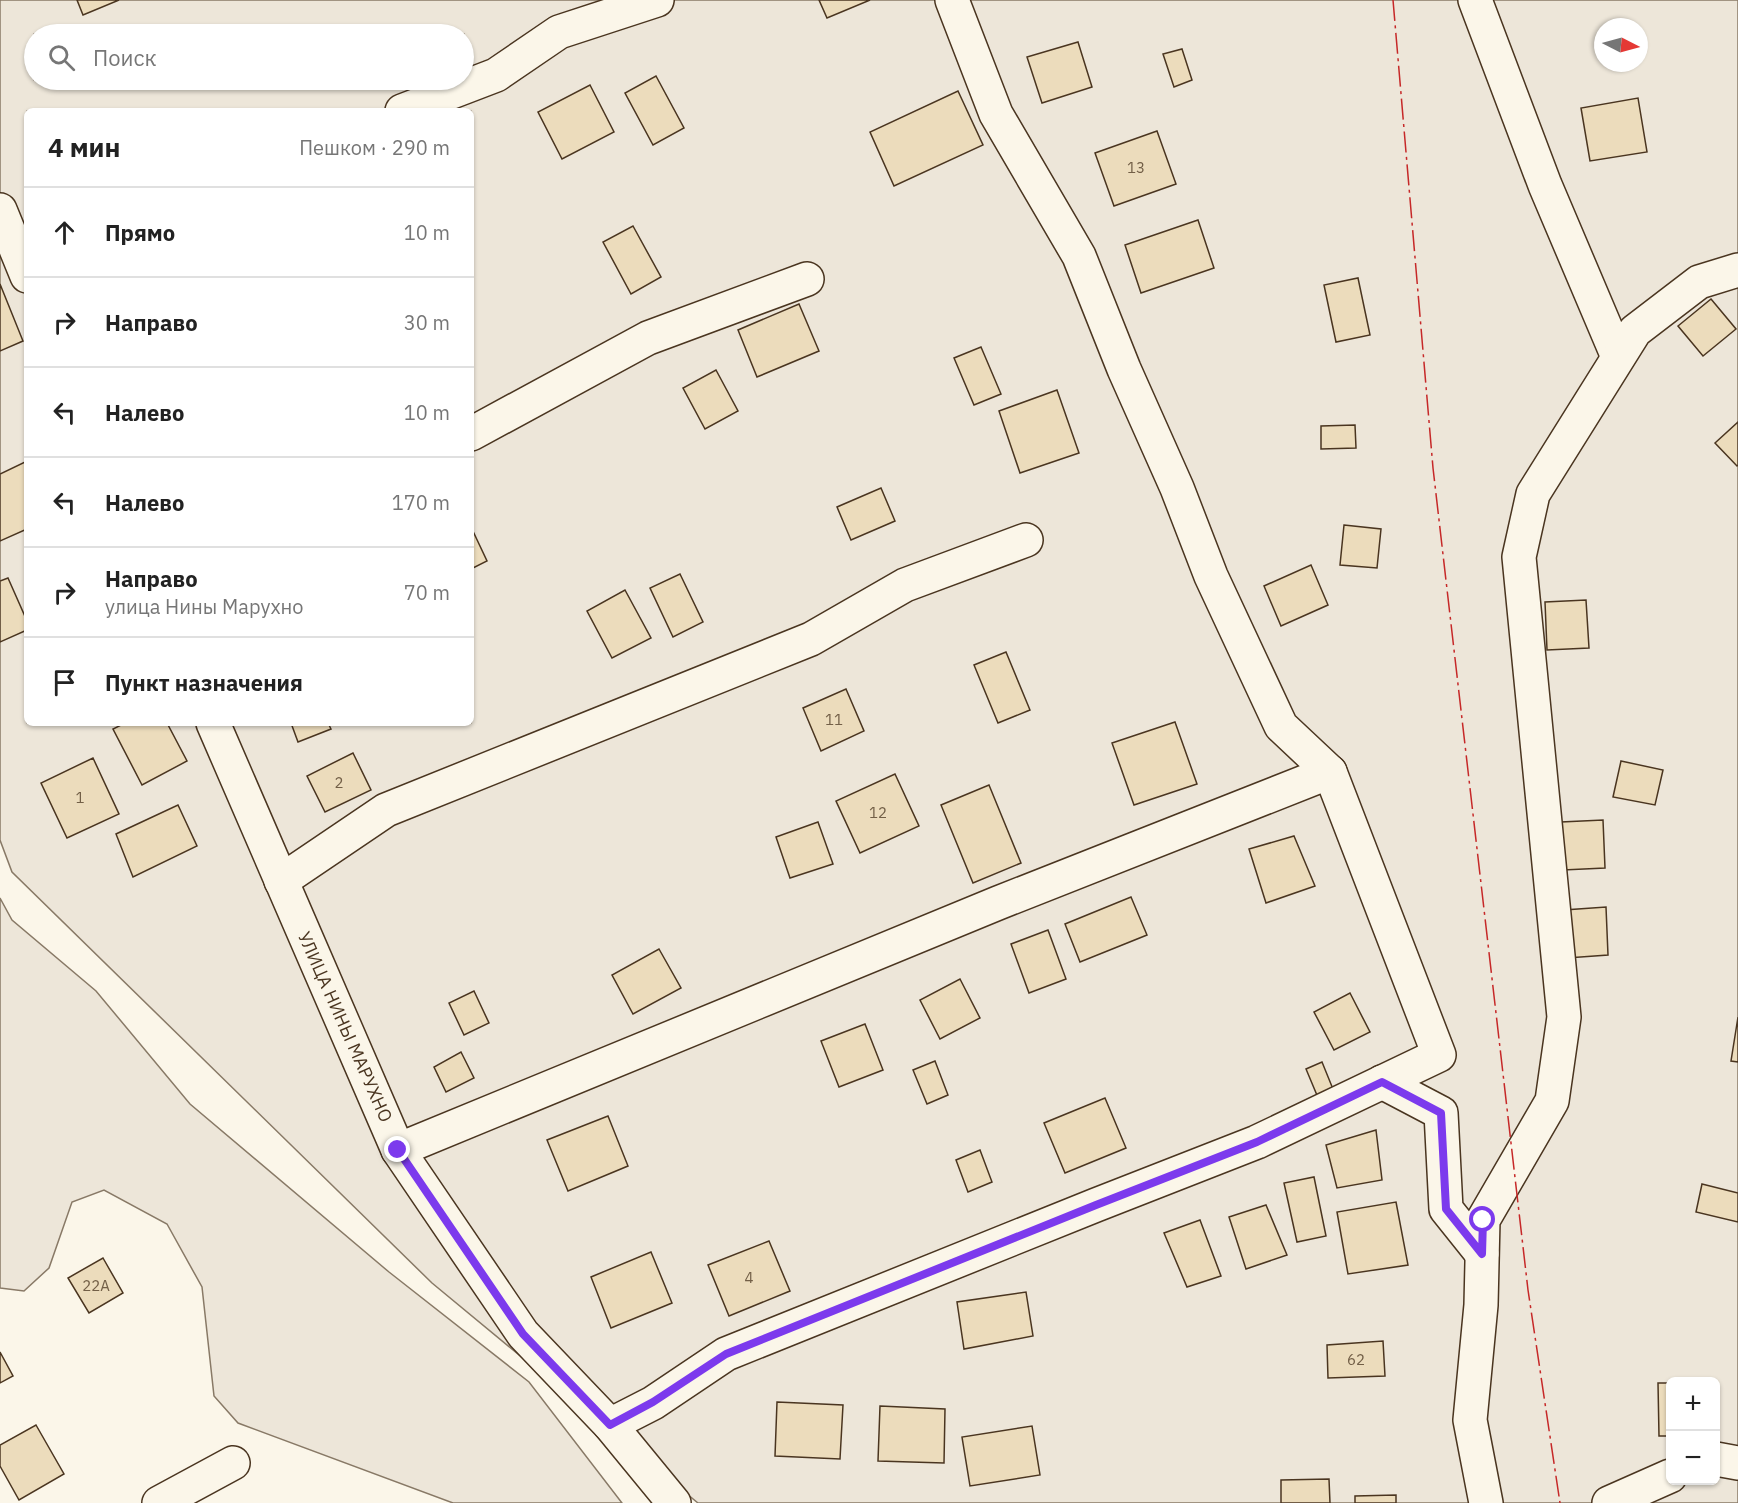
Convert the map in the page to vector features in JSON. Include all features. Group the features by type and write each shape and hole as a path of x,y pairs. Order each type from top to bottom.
{"street":[{"path":"474,83 496,75 559,32 657,0"},
{"path":"610,1425 653,1402 726,1354 1074,1213 1257,1142 1439,1055 1330,772 1281,726 1211,576 1177,488 1124,369 1079,256 996,114 952,0"},
{"path":"1475,0 1545,185 1618,357"},
{"path":"410,108 457,90"},
{"path":"0,210 24,262"},
{"path":"1486,1503 1470,1420 1481,1305 1483,1220 1552,1101 1564,1017 1519,557 1533,494 1635,331 1699,282 1738,270"},
{"path":"474,432 648,338 807,279"},
{"path":"281,881 386,810 811,639 905,585 1026,540"},
{"name":"УЛИЦА НИНЫ МАРУХНО","path":"214,726 398,1150 523,1334 610,1425 674,1503"},
{"path":"398,1150 998,903 1330,772"},
{"path":"1382,1082 1441,1113 1446,1209 1482,1254"},
{"path":"1720,1460 1738,1463"},
{"path":"159,1503 233,1463"},
{"path":"1609,1503 1666,1478"}],"shaded area":[{"path":"0,0 1738,0 1738,1503 698,1503 432,1283 12,872 0,840"},
{"path":"0,898 12,920 96,991 190,1104 389,1272 529,1382 622,1503 453,1503 238,1423 214,1396 202,1287 167,1224 104,1190 72,1202 49,1268 24,1291 0,1288"}],"building":[{"path":"77,0 119,0 83,15"},
{"path":"819,0 870,0 827,18"},
{"path":"1078,42 1092,87 1042,103 1027,57"},
{"path":"1182,49 1192,80 1174,87 1163,54"},
{"path":"656,76 684,128 653,145 625,93"},
{"path":"590,85 614,132 562,159 538,112"},
{"path":"958,91 983,145 894,186 870,132"},
{"path":"1638,98 1647,152 1590,161 1581,108"},
{"path":"1157,131 1176,184 1114,206 1095,153"},
{"path":"1198,220 1214,268 1141,293 1125,245"},
{"path":"633,226 661,277 631,294 603,242"},
{"path":"1358,278 1370,335 1336,342 1324,285"},
{"path":"0,284 23,341 0,351"},
{"path":"1711,299 1736,329 1703,356 1678,326"},
{"path":"799,304 819,351 757,377 738,330"},
{"path":"981,347 1001,394 974,405 954,358"},
{"path":"716,370 738,411 705,429 683,388"},
{"path":"1057,390 1079,453 1020,473 999,411"},
{"path":"1738,422 1738,465 1737,466 1715,443"},
{"path":"1355,425 1356,448 1321,449 1321,426"},
{"path":"24,462 24,530 0,541 0,474"},
{"path":"881,488 895,521 851,540 837,507"},
{"path":"1344,525 1381,529 1377,568 1340,565"},
{"path":"474,533 487,561 474,568"},
{"path":"1311,565 1328,605 1281,626 1264,586"},
{"path":"680,574 703,622 673,637 650,588"},
{"path":"8,578 24,614 24,631 0,642 0,581"},
{"path":"625,590 651,638 612,658 587,611"},
{"path":"1586,600 1589,648 1547,650 1545,602"},
{"path":"1006,652 1030,710 998,723 974,665"},
{"path":"846,689 864,731 821,751 803,708"},
{"path":"1175,722 1197,784 1134,805 1112,743"},
{"path":"119,726 169,726 187,761 142,785 113,729"},
{"path":"292,726 330,726 331,729 298,742"},
{"path":"353,753 371,790 325,812 307,776"},
{"path":"93,758 119,814 67,838 41,783"},
{"path":"1621,761 1663,770 1655,805 1613,797"},
{"path":"895,774 919,826 860,853 836,801"},
{"path":"989,785 1021,863 973,883 941,805"},
{"path":"178,805 197,846 133,877 116,834"},
{"path":"1603,820 1605,868 1563,870 1561,822"},
{"path":"818,822 833,864 790,878 776,837"},
{"path":"1294,836 1315,886 1266,903 1249,849"},
{"path":"1131,897 1147,935 1080,962 1065,924"},
{"path":"1606,907 1608,955 1567,958 1564,910"},
{"path":"1048,930 1066,979 1029,993 1011,944"},
{"path":"659,949 681,988 633,1014 612,975"},
{"path":"960,979 980,1018 940,1039 920,1000"},
{"path":"474,991 489,1023 464,1035 449,1003"},
{"path":"1350,993 1370,1032 1334,1050 1314,1012"},
{"path":"1738,1017 1738,1062 1731,1061"},
{"path":"865,1024 883,1070 839,1087 821,1041"},
{"path":"461,1052 474,1078 446,1092 434,1067"},
{"path":"935,1061 948,1095 927,1104 913,1070"},
{"path":"1322,1062 1335,1094 1319,1100 1306,1069"},
{"path":"1105,1098 1126,1148 1065,1173 1044,1123"},
{"path":"608,1116 628,1166 568,1191 547,1140"},
{"path":"1376,1130 1382,1180 1337,1188 1326,1145"},
{"path":"980,1150 992,1182 968,1192 956,1160"},
{"path":"1314,1177 1326,1236 1297,1242 1284,1183"},
{"path":"1702,1184 1738,1193 1738,1222 1696,1212"},
{"path":"1396,1202 1408,1265 1348,1274 1337,1212"},
{"path":"1266,1205 1287,1255 1246,1269 1229,1217"},
{"path":"1200,1220 1221,1276 1187,1287 1164,1233"},
{"path":"769,1241 790,1291 729,1316 708,1265"},
{"path":"651,1252 672,1303 611,1328 591,1277"},
{"path":"103,1258 123,1293 89,1313 68,1278"},
{"path":"1026,1292 1033,1336 964,1349 957,1302"},
{"path":"1383,1341 1385,1376 1328,1378 1327,1345"},
{"path":"0,1352 13,1376 0,1383"},
{"path":"1658,1383 1666,1383 1666,1436 1659,1436"},
{"path":"777,1402 843,1405 840,1459 775,1456"},
{"path":"880,1406 945,1409 944,1463 878,1461"},
{"path":"36,1425 64,1474 19,1500 0,1466 0,1445"},
{"path":"1032,1426 1040,1475 970,1486 962,1437"},
{"path":"1329,1479 1330,1503 1281,1503 1281,1480"},
{"path":"1396,1495 1396,1503 1355,1503 1355,1496"}],"power":[{"path":"1393,0 1433,468 1528,1290 1560,1503"}],"route":[{"path":"398,1150 523,1334 610,1425 653,1402 726,1354 1257,1142 1382,1082 1441,1113 1446,1209 1482,1254 1483,1220"}]}
